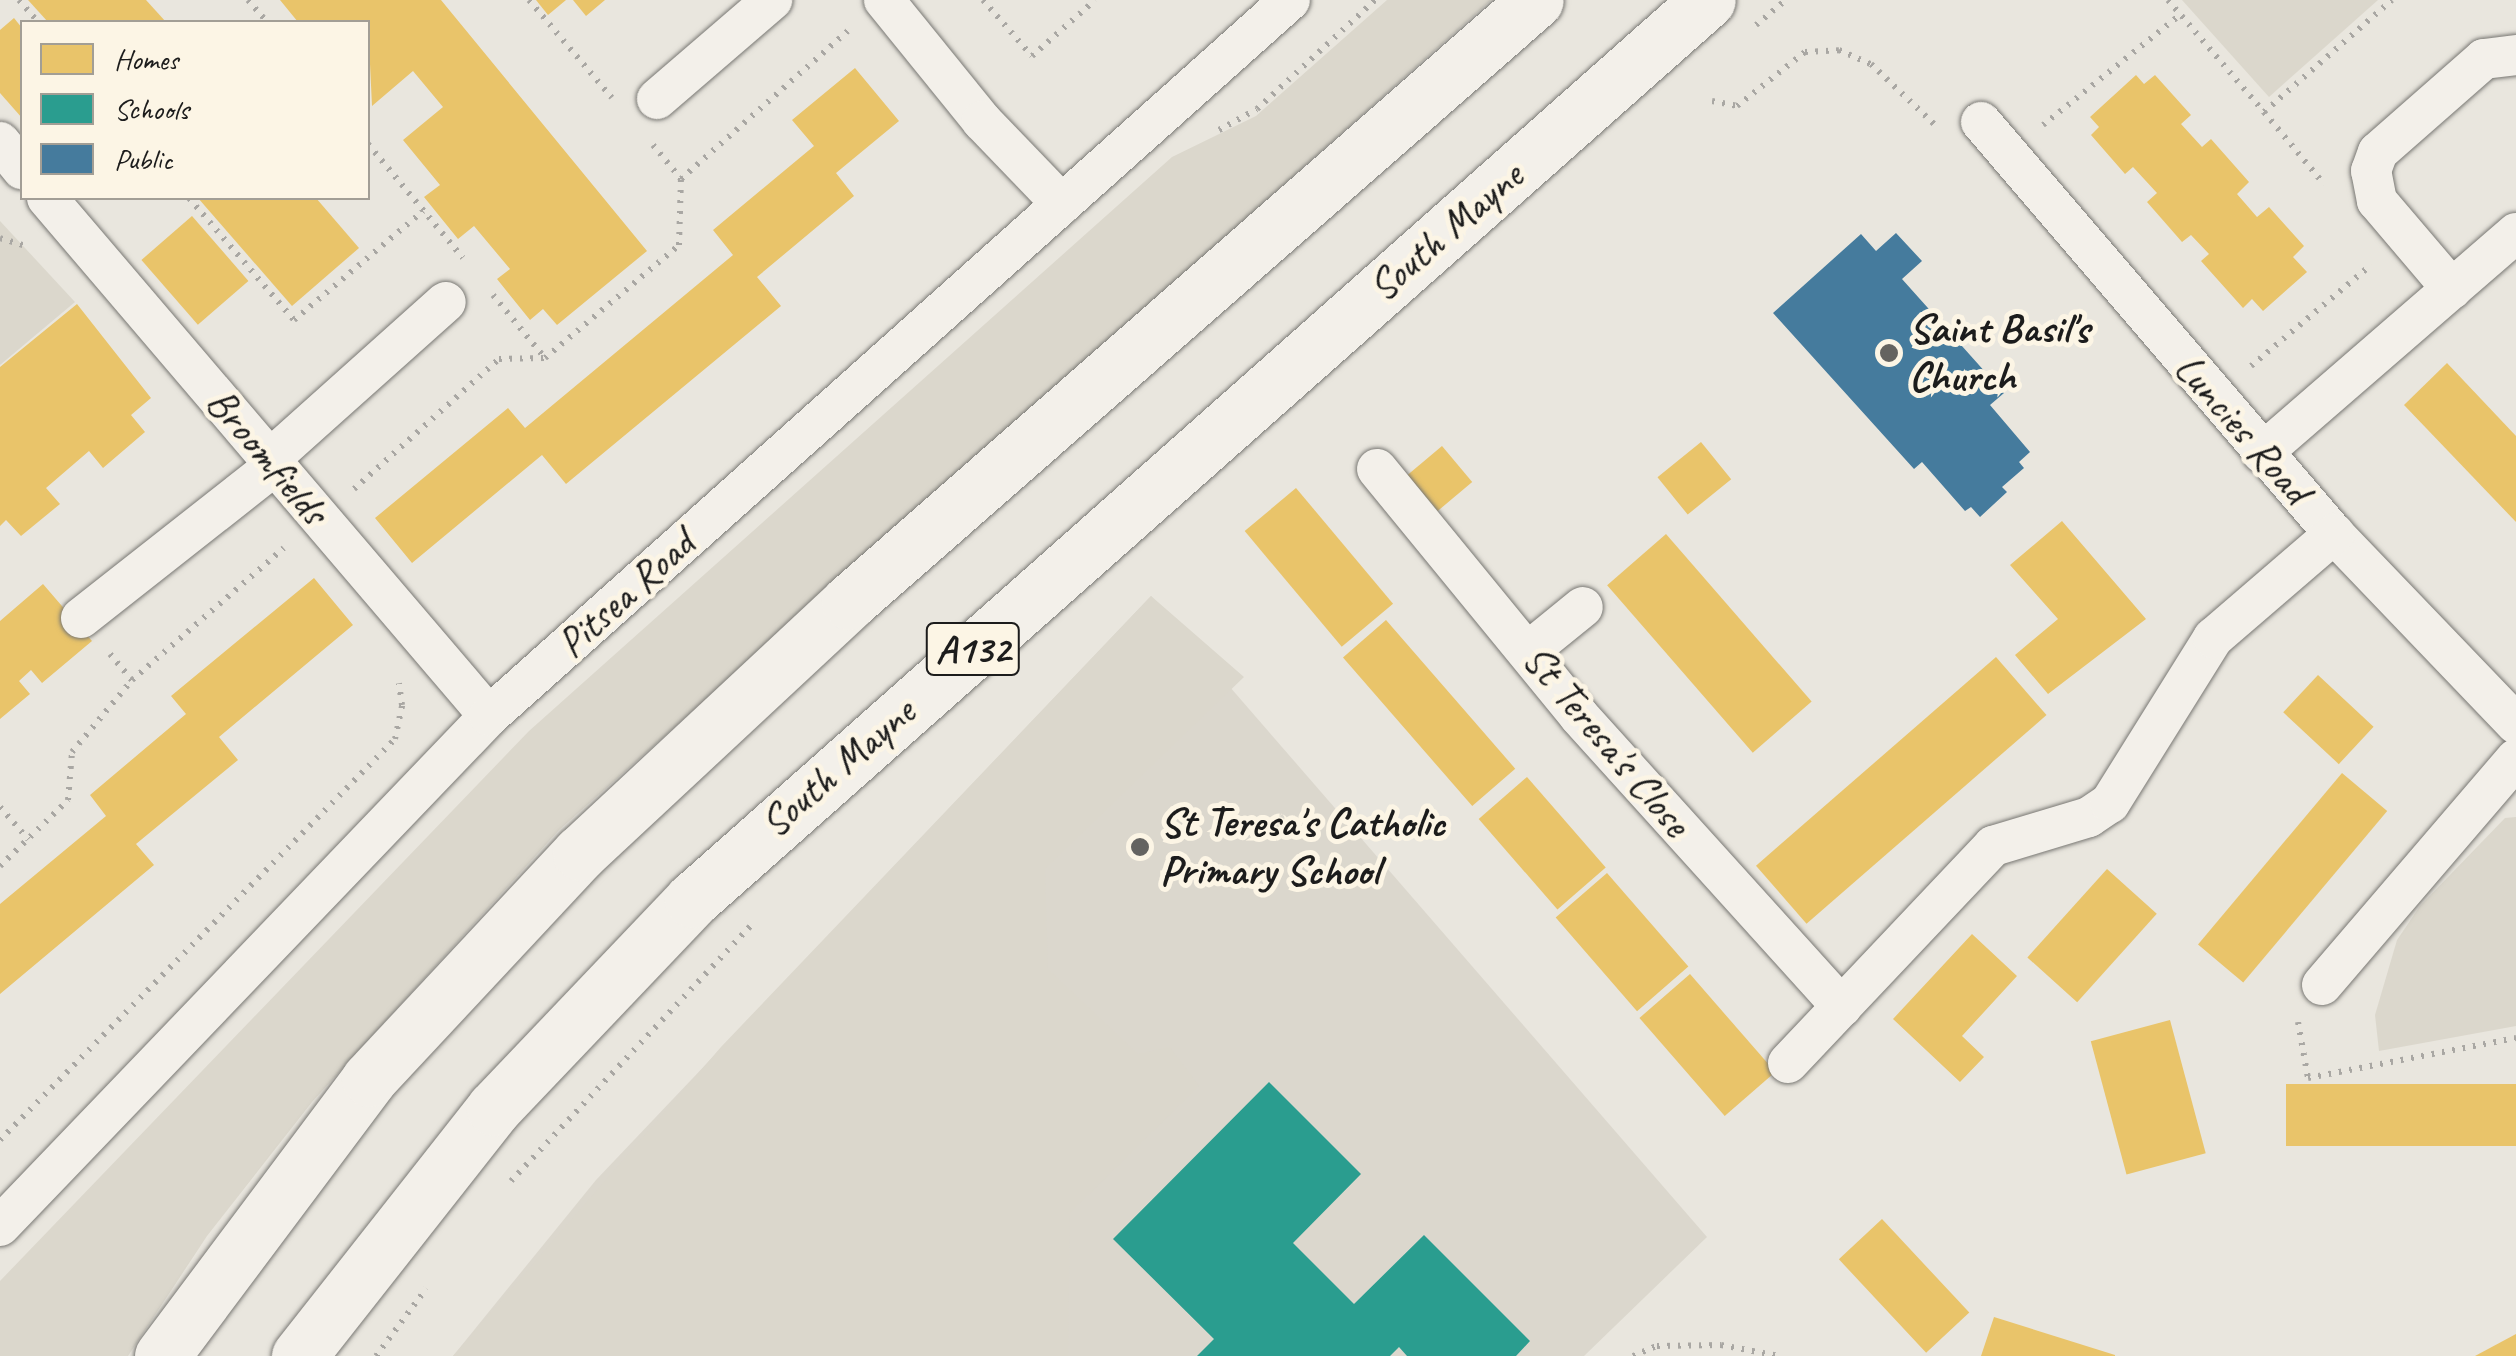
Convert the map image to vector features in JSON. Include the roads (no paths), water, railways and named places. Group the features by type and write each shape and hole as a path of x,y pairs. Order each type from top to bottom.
{"main road":[{"name":"A132","path":"162,1356 369,1079 580,853 849,602 1536,0"},
{"name":"South Mayne","path":"299,1356 494,1108 692,900 1728,16"}],"street":[{"path":"650,116 772,0"},
{"name":"Pitsea Road","path":"0,1226 489,716 1290,0"},
{"path":"871,12 1062,204"},
{"path":"2452,289 2377,202 2371,171 2378,152 2484,58 2516,55"},
{"name":"Luncies Road","path":"1963,129 2334,534 2516,724"},
{"path":"0,142 20,167"},
{"name":"Broomfields","path":"49,200 271,463 308,528 489,716"},
{"path":"2262,452 2516,233"},
{"path":"81,618 271,463 446,302"},
{"name":"St Teresa's Close","path":"1378,469 1727,886 1842,1007"},
{"path":"1788,1063 1993,846 2089,817 2110,803 2213,638 2334,534"},
{"path":"1530,650 1582,607"},
{"path":"2322,984 2516,759"}],"place":[{"name":"Saint Basil's Church","path":"1889,353"},
{"name":"St Teresa's Catholic Primary School","path":"1140,847"}]}
